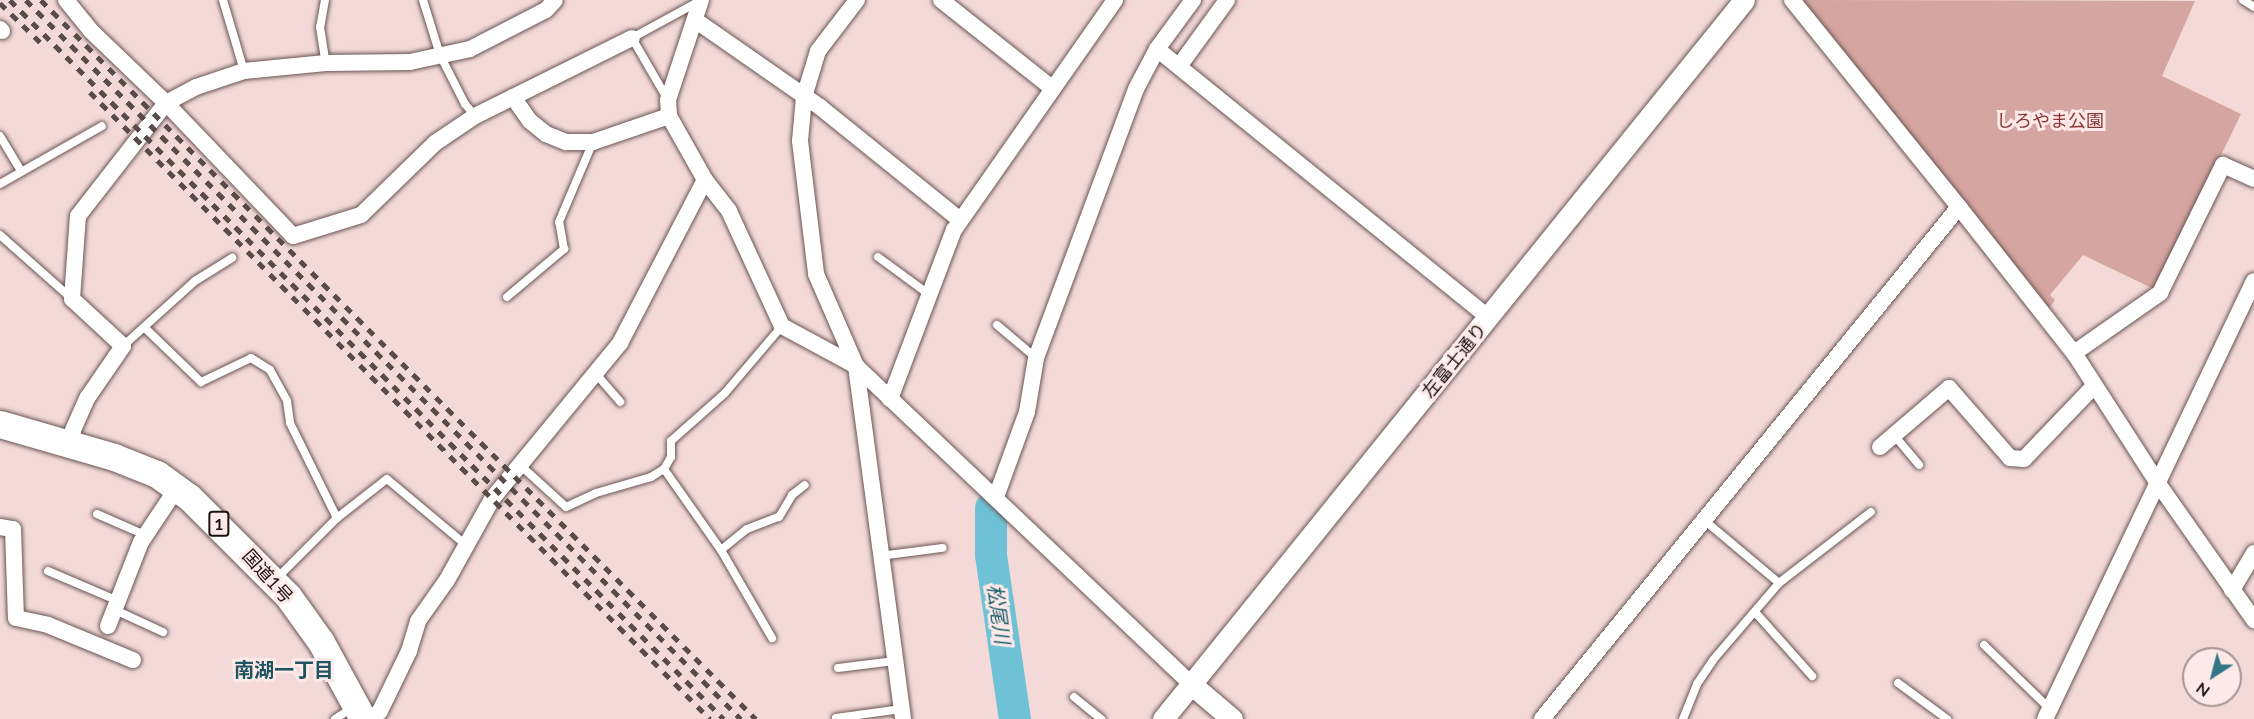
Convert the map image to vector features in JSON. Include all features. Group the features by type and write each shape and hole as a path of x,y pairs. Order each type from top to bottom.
{"highway":[{"name":"国道1号","path":"0,424 157,474 177,488 274,581 321,642 356,715"}],"street":[{"path":"66,0 90,30 166,103 293,236 361,215 435,143 475,116 632,38"},
{"path":"71,445 73,430 88,397 123,346 72,299 78,216 166,103 196,87 244,71 326,63 410,62 440,55 498,37 546,10 555,0"},
{"path":"701,0 669,108 705,180 729,211 782,326 856,366 1191,684 1232,719"},
{"path":"857,0 818,51 804,97 800,141 816,274 856,366 902,714"},
{"path":"941,0 1052,88"},
{"path":"890,399 960,220 1114,0"},
{"path":"996,497 1027,412 1036,358 1136,89 1157,49 1193,0"},
{"path":"1180,65 1227,0"},
{"name":"左富士通り","path":"1163,719 1744,0"},
{"path":"1792,0 2074,352 2157,482 2254,620"},
{"path":"695,20 804,97 960,220"},
{"path":"1157,49 1180,65 1488,317"},
{"path":"513,97 546,134 566,142 593,142 669,108"},
{"path":"2074,352 2160,293 2223,165 2254,179"},
{"path":"356,715 380,711 404,661 418,621 467,546 492,499 620,343 705,180"},
{"path":"1542,719 1959,207"},
{"path":"2047,714 2254,281"},
{"path":"1880,447 1949,388 2010,458 2024,459 2094,386"},
{"path":"108,626 145,535 177,488"},
{"path":"0,527 13,529 16,618 48,625 133,660"},
{"path":"2232,590 2254,553"}],"lane":[{"path":"223,0 244,71"},
{"path":"325,0 320,27 326,63"},
{"path":"423,0 440,55 475,116"},
{"path":"669,108 632,38 701,0"},
{"path":"2243,0 2254,7"},
{"path":"0,184 102,126"},
{"path":"0,136 21,171"},
{"path":"507,297 564,249 559,222 593,142"},
{"path":"0,235 72,299"},
{"path":"878,257 930,295"},
{"path":"123,346 195,281 232,258"},
{"path":"997,325 1036,358"},
{"path":"520,465 566,507 596,493 651,477 664,469 671,457 671,441 725,393 782,326"},
{"path":"145,328 201,382 252,358 270,370 284,392 290,423 337,518"},
{"path":"596,374 620,402"},
{"path":"1894,435 1919,465"},
{"path":"664,469 721,550 772,638"},
{"path":"274,581 337,518 387,478 467,546"},
{"path":"721,550 747,529 779,517 792,495 805,484"},
{"path":"1683,719 1707,668 1779,583 1871,512"},
{"path":"98,514 145,535"},
{"path":"1704,520 1779,583"},
{"path":"880,556 942,548"},
{"path":"48,571 117,605 163,632"},
{"path":"1755,612 1812,676"},
{"path":"1984,645 2047,714"},
{"path":"838,668 895,661"},
{"path":"1898,683 1947,719"},
{"path":"1074,698 1101,719"},
{"path":"836,718 902,714"}],"green space":[{"name":"しろやま公園","path":"1803,0 2195,1 2162,76 2241,114 2156,290 2083,255 2050,295 2055,300 2048,310"}],"waterway":[{"name":"松尾川","path":"991,508 991,555 1015,719"}],"railway":[{"path":"10,0 724,719"},
{"path":"26,0 741,719"},
{"path":"41,0 756,719"},
{"path":"0,3 43,45"},
{"path":"90,92 710,719"}],"district":[{"name":"南湖一丁目","path":"284,669"}]}
